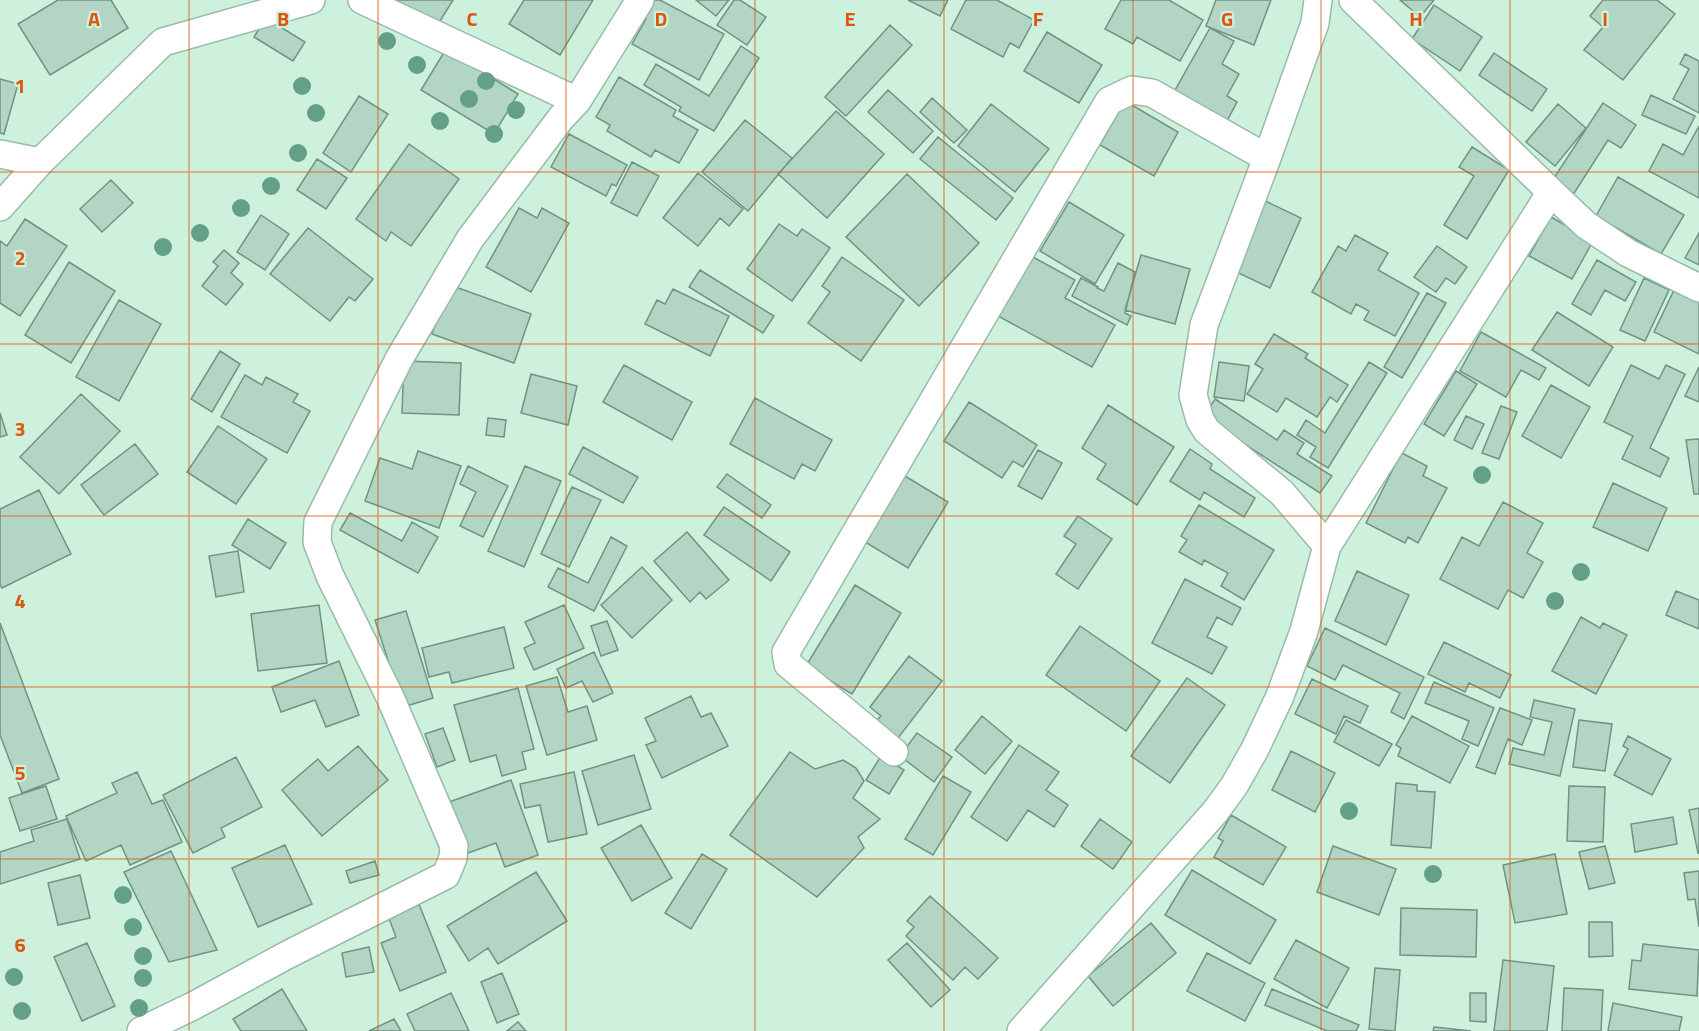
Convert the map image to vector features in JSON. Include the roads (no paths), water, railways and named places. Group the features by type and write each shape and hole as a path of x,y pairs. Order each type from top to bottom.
{"street":[{"path":"0,207 40,162 163,42 311,0"},
{"path":"362,0 577,101"},
{"path":"141,1031 446,875 453,858 454,846 390,697 330,576 317,542 318,522 399,359 470,239 561,118 577,101 640,0"},
{"path":"1318,0 1315,23 1268,158 1204,325 1193,395 1200,420 1208,431 1282,493 1327,546"},
{"path":"1353,0 1586,225 1628,253 1699,288"},
{"path":"894,752 788,664 786,652 1109,101 1132,90 1152,93 1268,158"},
{"path":"0,154 40,162"},
{"path":"1021,1031 1215,812 1234,786 1280,696 1304,631 1327,546 1551,192"}]}
